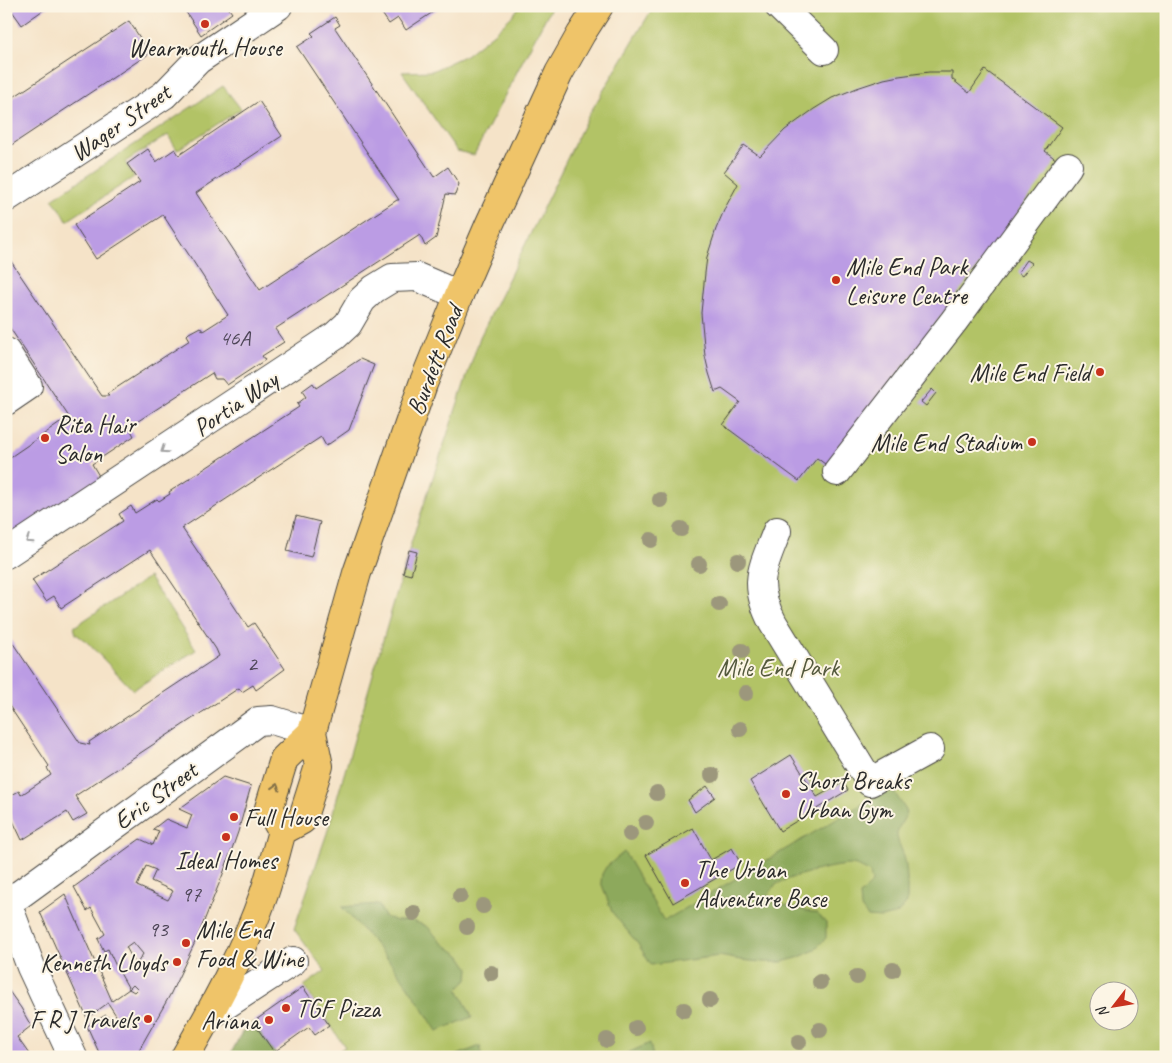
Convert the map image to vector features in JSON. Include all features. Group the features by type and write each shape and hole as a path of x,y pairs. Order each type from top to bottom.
{"main road":[{"name":"Burdett Road","path":"185,1057 210,1015 245,940 264,894 282,831 302,820 319,766 312,732 357,573 423,384 494,214 559,73 599,6"}],"street":[{"name":"Wager Street","path":"6,198 164,96 198,60 278,6"},
{"path":"779,6 824,50"},
{"path":"837,472 954,321 1068,166"},
{"name":"Portia Way","path":"6,554 335,336 348,324 362,300 374,289 392,278 417,277 459,296"},
{"path":"6,352 28,386 6,401"},
{"path":"777,531 760,581 766,610 870,782 930,749"},
{"name":"Eric Street","path":"6,899 19,895 258,721 272,720 312,732"},
{"path":"6,899 31,967 73,1057"},
{"path":"210,1015 293,960"}],"green space":[{"path":"520,6 552,6 474,155 457,151 402,72 432,71 466,55 495,32"},
{"name":"Mile End Park","path":"654,6 1166,6 1166,1057 329,1057 345,1047 304,986 325,971 294,929 327,833 412,540 480,337 587,118"},
{"path":"223,86 241,109 177,150 168,135 125,162 134,177 67,221 52,199"},
{"path":"149,577 196,650 133,690 87,642 76,634 74,627"},
{"path":"891,787 907,812 899,827 897,836 906,867 907,903 897,914 881,918 868,917 861,908 860,895 872,883 870,873 852,865 833,867 799,875 780,883 774,886 768,896 772,902 818,914 826,923 826,938 813,951 781,962 761,962 719,956 651,965 638,944 612,912 601,882 602,874 606,867 624,852 664,921"},
{"path":"378,904 385,917 397,921 411,920 428,927 441,942 461,956 469,968 468,979 458,989 472,1017 437,1031 393,966 342,907"},
{"path":"253,1022 278,1057 229,1057 242,1032"},
{"path":"650,1043 653,1057 619,1057"},
{"path":"480,1046 482,1057 453,1057"}],"building":[{"path":"6,6 49,6 22,25 12,11 6,15"},
{"name":"Wearmouth House","path":"182,6 227,6 232,13 201,35"},
{"path":"377,6 442,6 406,30 398,18 389,24"},
{"path":"335,17 340,25 335,28 434,177 448,167 459,184 455,195 446,194 436,238 425,246 420,235 275,329 284,342 262,356 265,360 227,385 222,379 215,379 212,373 129,427 134,436 92,464 102,481 6,545 6,460 69,417 6,322 6,254 102,396 109,396 107,394 190,340 187,335 189,333 200,327 203,331 228,315 163,215 96,259 74,225 140,182 127,164 148,149 156,162 175,149 179,155 259,101 282,136 196,193 260,290 399,200 297,47 314,36 311,33"},
{"path":"129,21 150,53 10,146 6,139 6,102"},
{"name":"Mile End Park Leisure Centre","path":"985,70 1062,127 1045,151 1057,160 829,467 817,458 799,481 723,425 740,402 722,389 715,392 709,373 705,356 701,313 707,257 716,229 738,184 724,172 744,145 760,156 785,130 814,109 832,98 857,88 899,76 929,72 952,72 952,79 969,93"},
{"path":"1027,260 1032,263 1022,276 1018,273"},
{"path":"360,359 374,365 349,430 326,446 321,437 182,528 248,627 254,623 285,669 256,690 253,685 242,692 239,688 75,796 87,814 73,822 67,812 22,840 6,806 6,798 19,791 21,795 51,775 47,768 49,766 6,701 6,633 80,743 90,745 89,742 219,656 150,550 61,608 54,596 46,601 32,580 123,521 119,514 131,506 135,513 157,499 159,501 170,494 169,492 299,407 297,404 306,397 302,391 313,383 316,388"},
{"path":"932,389 936,393 926,406 921,402"},
{"path":"296,516 320,522 311,557 287,551"},
{"path":"409,550 417,552 411,575 403,573"},
{"name":"Short Breaks Urban Gym","path":"791,755 817,797 843,782 848,790 780,831 750,781"},
{"path":"223,777 251,786 238,832 198,936 170,995 135,1057 101,1057 87,1026 106,1015 113,1024 119,1020 108,1003 87,1018 40,912 65,894 112,1001 129,989 108,949 104,951 98,939 105,934 91,908 87,911 74,887 140,839 153,845 159,831 153,829 166,819 187,828 192,815 179,809","holes":["146,866 156,870 151,881 173,891 168,900 137,886","133,942 143,954 136,965 126,947","133,985 137,989 134,992 129,989"]},
{"path":"707,786 715,797 695,812 688,800"},
{"name":"The Urban Adventure Base","path":"693,828 711,860 732,848 741,864 673,903 646,855"},
{"path":"6,987 31,1026 17,1037 31,1057 6,1057"},
{"path":"303,987 329,1025 315,1035 309,1027 274,1052 253,1022"}],"place":[{"name":"Wearmouth House","path":"205,24"},
{"name":"Mile End Park Leisure Centre","path":"836,280"},
{"name":"Mile End Field","path":"1100,372"},
{"name":"Rita Hair Salon","path":"45,438"},
{"name":"Mile End Stadium","path":"1032,442"},
{"name":"Short Breaks Urban Gym","path":"786,794"},
{"name":"Full House","path":"234,817"},
{"name":"Ideal Homes","path":"226,837"},
{"name":"The Urban Adventure Base","path":"685,883"},
{"name":"Mile End Food & Wine","path":"186,943"},
{"name":"Kenneth Lloyds","path":"177,962"},
{"name":"TGF Pizza","path":"286,1008"},
{"name":"F R J Travels","path":"148,1019"},
{"name":"Ariana","path":"269,1020"}]}
